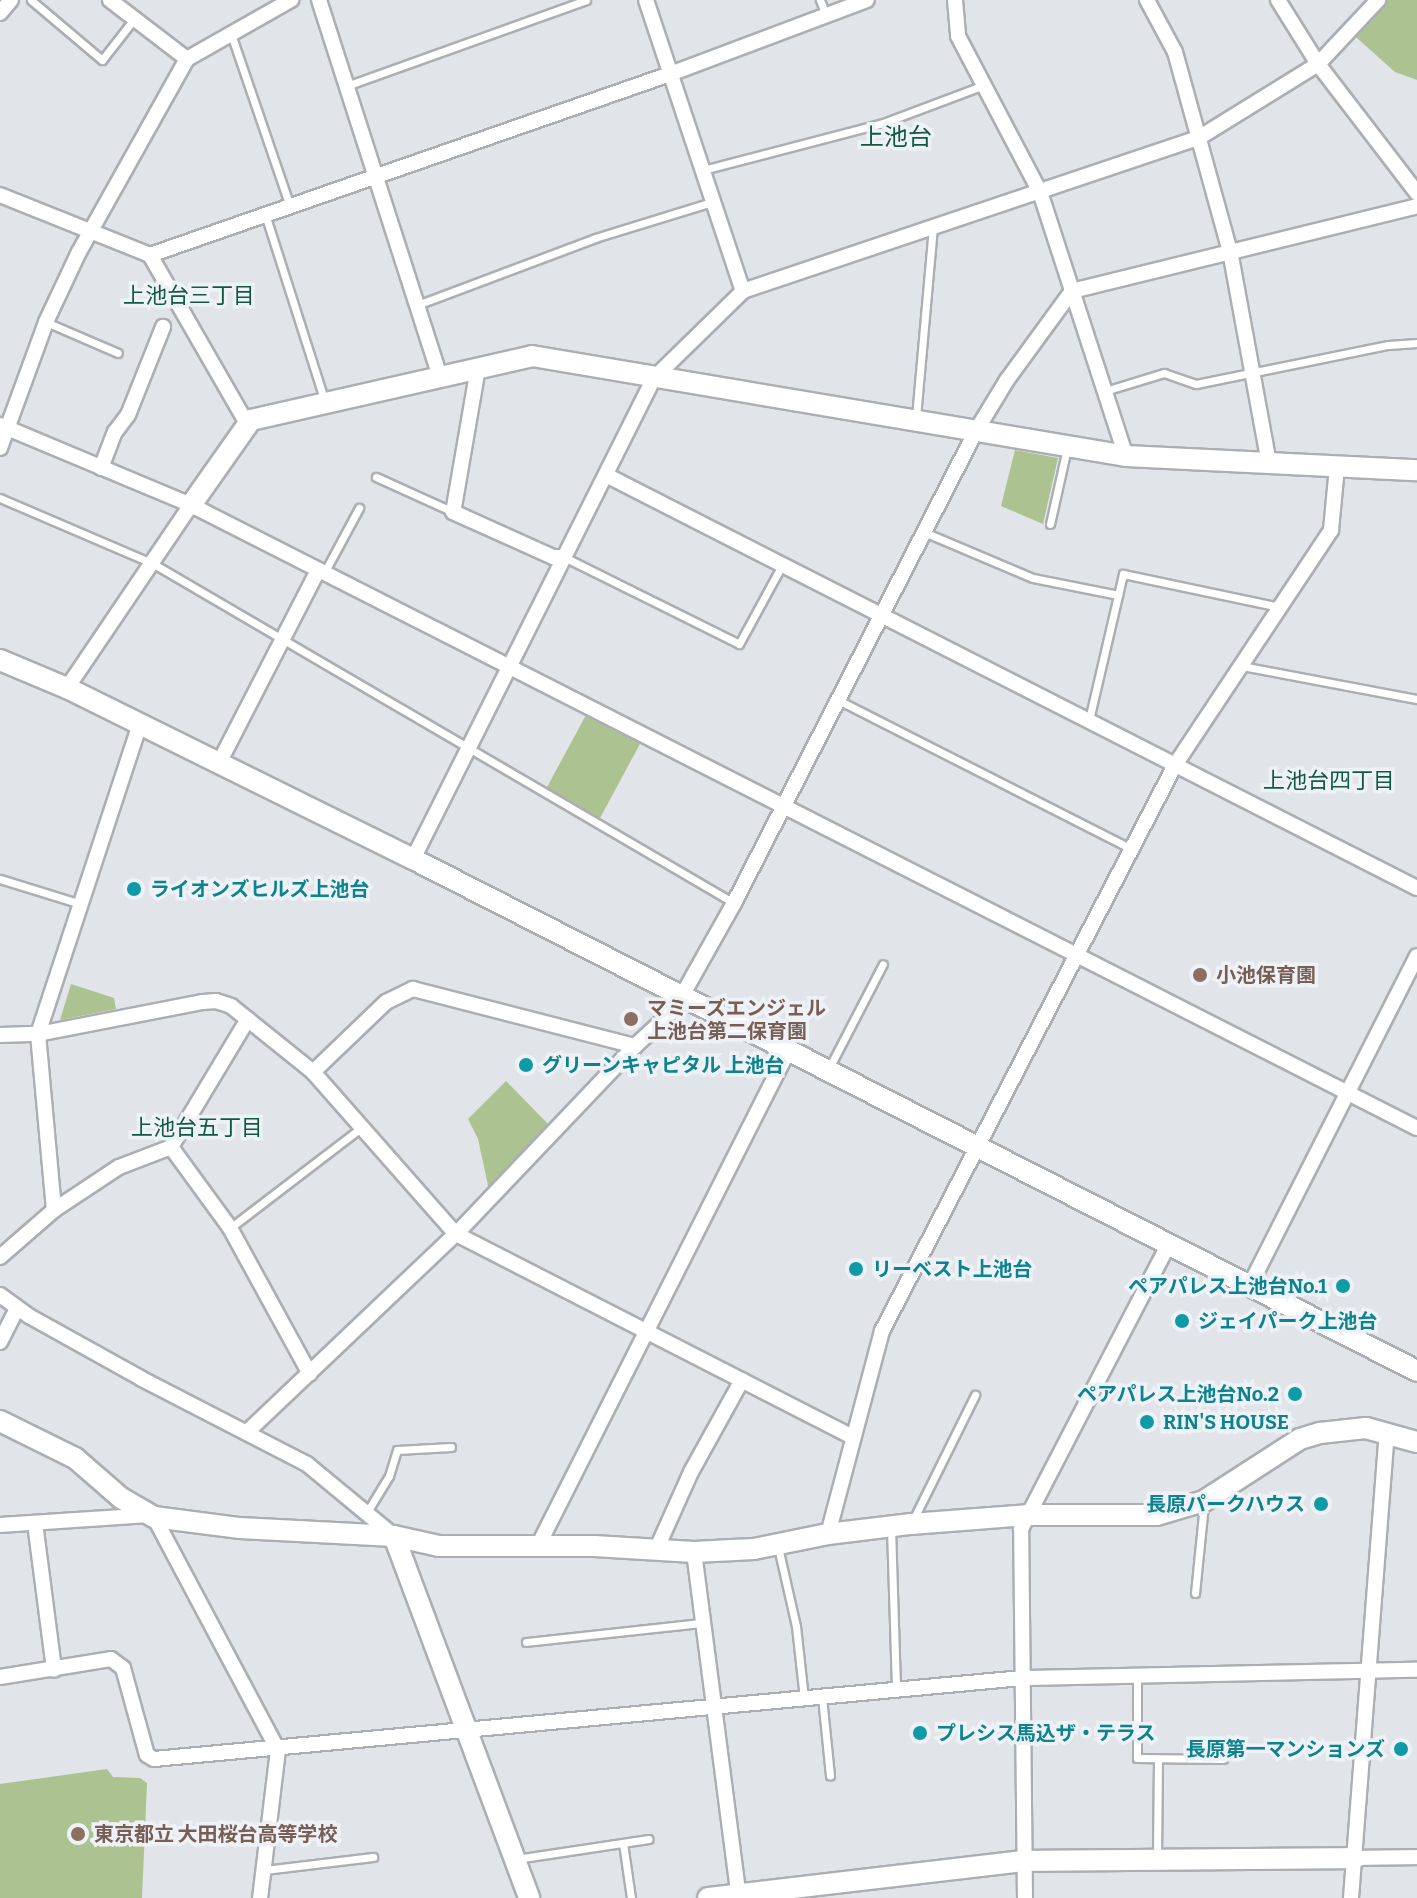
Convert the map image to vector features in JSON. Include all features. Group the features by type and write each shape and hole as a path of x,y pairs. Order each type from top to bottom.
{"street":[{"path":"0,13 11,0"},
{"path":"110,0 187,59"},
{"path":"0,448 4,427 46,322 89,231 187,59 291,0"},
{"path":"319,0 440,376"},
{"path":"646,0 743,291"},
{"path":"150,255 670,74 867,0"},
{"path":"955,0 958,36 1040,192 1126,456"},
{"path":"1147,0 1175,52 1230,251 1255,373 1269,464"},
{"path":"1278,0 1318,64 1402,179 1417,193"},
{"path":"413,859 654,378 743,291 1200,137 1318,64 1378,0"},
{"path":"0,195 150,255 246,422"},
{"path":"247,1432 456,1234 684,997 976,431 1007,380 1072,291 1417,206"},
{"path":"101,468 115,432 128,415 163,327"},
{"path":"67,688 246,422 532,356 1126,456 1417,470"},
{"path":"478,368 453,512 553,557 564,557"},
{"path":"4,427 191,505 1417,1128"},
{"path":"828,1534 851,1436 882,1331 1175,765 1331,530 1337,467"},
{"path":"606,475 1417,888"},
{"path":"219,763 282,639 321,572"},
{"path":"0,660 67,688 413,859 1417,1371"},
{"path":"54,1210 38,1034 140,724"},
{"path":"1249,1287 1417,956"},
{"path":"313,1072 386,1002 413,989 635,1046"},
{"path":"0,1035 38,1034 216,1001 231,1006 313,1072 456,1234 851,1436"},
{"path":"0,1257 54,1210 119,1167 171,1147 248,1019"},
{"path":"538,1546 788,1051"},
{"path":"171,1147 230,1228 310,1374"},
{"path":"1025,1898 1021,1529 1169,1244"},
{"path":"0,1295 17,1308 142,1379 307,1464 394,1536 529,1898"},
{"path":"0,1342 17,1308"},
{"path":"657,1548 691,1472 742,1380"},
{"path":"0,1421 75,1458 121,1498 152,1516 278,1750 260,1898"},
{"path":"0,1525 152,1516 240,1528 394,1536 439,1546 657,1548 694,1552 777,1545 828,1534 901,1525 1027,1515 1157,1515 1204,1501 1300,1439 1336,1429 1366,1428 1417,1442"},
{"path":"1351,1898 1387,1434"},
{"path":"35,1523 54,1670"},
{"path":"694,1552 739,1896"},
{"path":"0,1677 111,1659 123,1668 147,1755 154,1759 278,1750 1023,1678 1417,1670"},
{"path":"708,1898 838,1890 1024,1861 1417,1857"}],"lane":[{"path":"31,0 102,60 134,19"},
{"path":"346,86 586,0"},
{"path":"820,0 826,15"},
{"path":"231,34 290,206"},
{"path":"702,170 883,123 984,85"},
{"path":"417,305 595,238 712,202"},
{"path":"265,214 325,402"},
{"path":"915,421 933,228"},
{"path":"46,322 118,353"},
{"path":"1105,391 1164,373 1196,384 1388,345 1417,343"},
{"path":"1050,524 1067,446"},
{"path":"376,477 453,512"},
{"path":"0,498 152,563 734,903"},
{"path":"321,572 359,508"},
{"path":"924,532 1033,578 1118,595"},
{"path":"564,557 739,644 782,565"},
{"path":"1089,721 1123,574 1279,607"},
{"path":"1240,666 1417,699"},
{"path":"837,699 1132,849"},
{"path":"0,879 81,904"},
{"path":"827,1072 883,964"},
{"path":"230,1228 363,1126"},
{"path":"896,1690 901,1525 975,1395"},
{"path":"367,1512 389,1476 397,1450 451,1447"},
{"path":"1195,1593 1204,1501"},
{"path":"777,1545 796,1626 804,1698"},
{"path":"526,1642 704,1623"},
{"path":"1137,1676 1137,1758 1223,1759"},
{"path":"822,1697 830,1776"},
{"path":"1157,1860 1158,1759"},
{"path":"514,1859 648,1839"},
{"path":"623,1843 631,1898"},
{"path":"264,1870 373,1857"}],"green space":[{"path":"1377,0 1417,0 1417,80 1395,72 1349,31"},
{"path":"1015,450 1058,458 1043,524 1001,506"},
{"path":"586,715 641,742 599,820 546,789"},
{"path":"71,984 114,998 116,1009 60,1020"},
{"path":"506,1081 549,1125 489,1190 478,1139 468,1119"},
{"path":"107,1769 113,1777 140,1778 147,1783 142,1898 0,1898 0,1784"}],"place":[{"name":"ライオンズヒルズ上池台","path":"134,889"},
{"name":"小池保育園","path":"1200,975"},
{"name":"マミーズエンジェル 上池台第二保育園","path":"631,1019"},
{"name":"グリーンキャピタル 上池台","path":"526,1065"},
{"name":"リーベスト上池台","path":"856,1269"},
{"name":"ペアパレス上池台No.1","path":"1343,1286"},
{"name":"ジェイパーク上池台","path":"1182,1321"},
{"name":"ペアパレス上池台No.2","path":"1295,1394"},
{"name":"RIN'S HOUSE","path":"1147,1422"},
{"name":"長原パークハウス","path":"1321,1504"},
{"name":"プレシス馬込ザ・テラス","path":"920,1733"},
{"name":"長原第一マンションズ","path":"1401,1749"},
{"name":"東京都立 大田桜台高等学校","path":"78,1834"}],"district":[{"name":"上池台","path":"896,138"},
{"name":"上池台三丁目","path":"189,296"},
{"name":"上池台四丁目","path":"1329,781"},
{"name":"上池台五丁目","path":"197,1128"}]}
